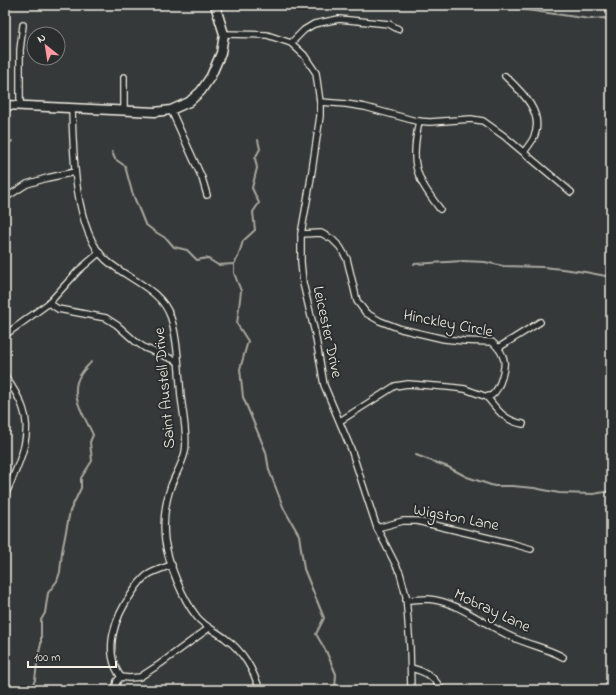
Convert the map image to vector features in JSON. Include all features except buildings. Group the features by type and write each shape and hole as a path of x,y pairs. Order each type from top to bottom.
{"main road":[{"path":"5,105 155,112 171,110 189,102 201,91 212,76 221,53 224,34 215,5"}],"street":[{"path":"291,43 304,30 314,24 339,19 389,24 398,29"},
{"path":"20,105 20,50 23,25"},
{"name":"Leicester Drive","path":"224,34 267,35 291,43 304,55 316,73 320,102 317,138 301,234 303,283 315,333 324,385 340,421 360,474 377,528 400,573 406,600 411,668 411,690"},
{"path":"505,76 521,92 534,110 536,130 533,140 524,152"},
{"path":"124,77 124,110"},
{"path":"320,102 365,107 419,121 430,122 471,119 483,121 524,152 570,192"},
{"name":"Saint Austell Drive","path":"72,109 75,172 85,225 92,243 106,260 151,291 163,303 171,317 175,335 185,451 180,468 166,501 165,542 172,565 187,602 197,618 226,639 241,653 252,670 260,690"},
{"path":"171,110 202,178 207,194"},
{"path":"419,121 415,164 423,186 440,209"},
{"path":"5,198 27,184 46,178 75,172"},
{"name":"Hinckley Circle","path":"301,234 321,233 332,239 340,247 347,259 357,301 366,313 380,321 401,329 444,338 464,341 492,342 504,358 503,374 498,388 492,395 486,397"},
{"path":"5,335 49,303 78,272 99,253"},
{"path":"49,303 58,309 106,318 145,348 177,361"},
{"path":"498,348 540,322"},
{"path":"5,376 23,407 27,431 25,444 5,496"},
{"path":"340,421 395,386 408,384 464,389 486,397 502,415 512,422 523,424"},
{"name":"Wigston Lane","path":"377,528 403,521 417,521 531,549"},
{"path":"121,677 114,664 112,653 113,635 118,617 124,605 145,577 172,565"},
{"name":"Mobray Lane","path":"406,600 427,599 464,610 513,638 552,651 563,657"},
{"path":"121,677 129,678 140,676 160,664 209,628"},
{"path":"411,668 424,672 435,679 442,690"},
{"path":"115,690 117,681 121,677"}],"waterway":[{"path":"464,5 469,8 480,6 502,9 513,8 590,19 604,18 611,21"},
{"path":"258,140 260,149 255,158 257,168 252,188 259,203 253,212 255,230 243,241 234,264 234,273 241,291 237,324 248,341 240,369 243,397 266,452 269,470 284,509 299,535 304,569 324,618 316,634 326,651 336,674 335,690"},
{"path":"5,147 12,141"},
{"path":"112,152 115,159 125,166 132,192 145,224 167,239 174,247 187,250 197,260 207,258 218,265 234,264"},
{"path":"414,264 463,261 485,262 503,266 562,269 611,277"},
{"path":"30,690 35,680 41,644 41,620 45,613 48,593 57,581 60,572 62,552 70,511 81,488 81,478 92,461 90,442 93,435 79,405 76,389 77,382 81,374 91,362"},
{"path":"416,455 448,467 467,477 494,486 534,488 559,493 593,494 611,491"}]}
